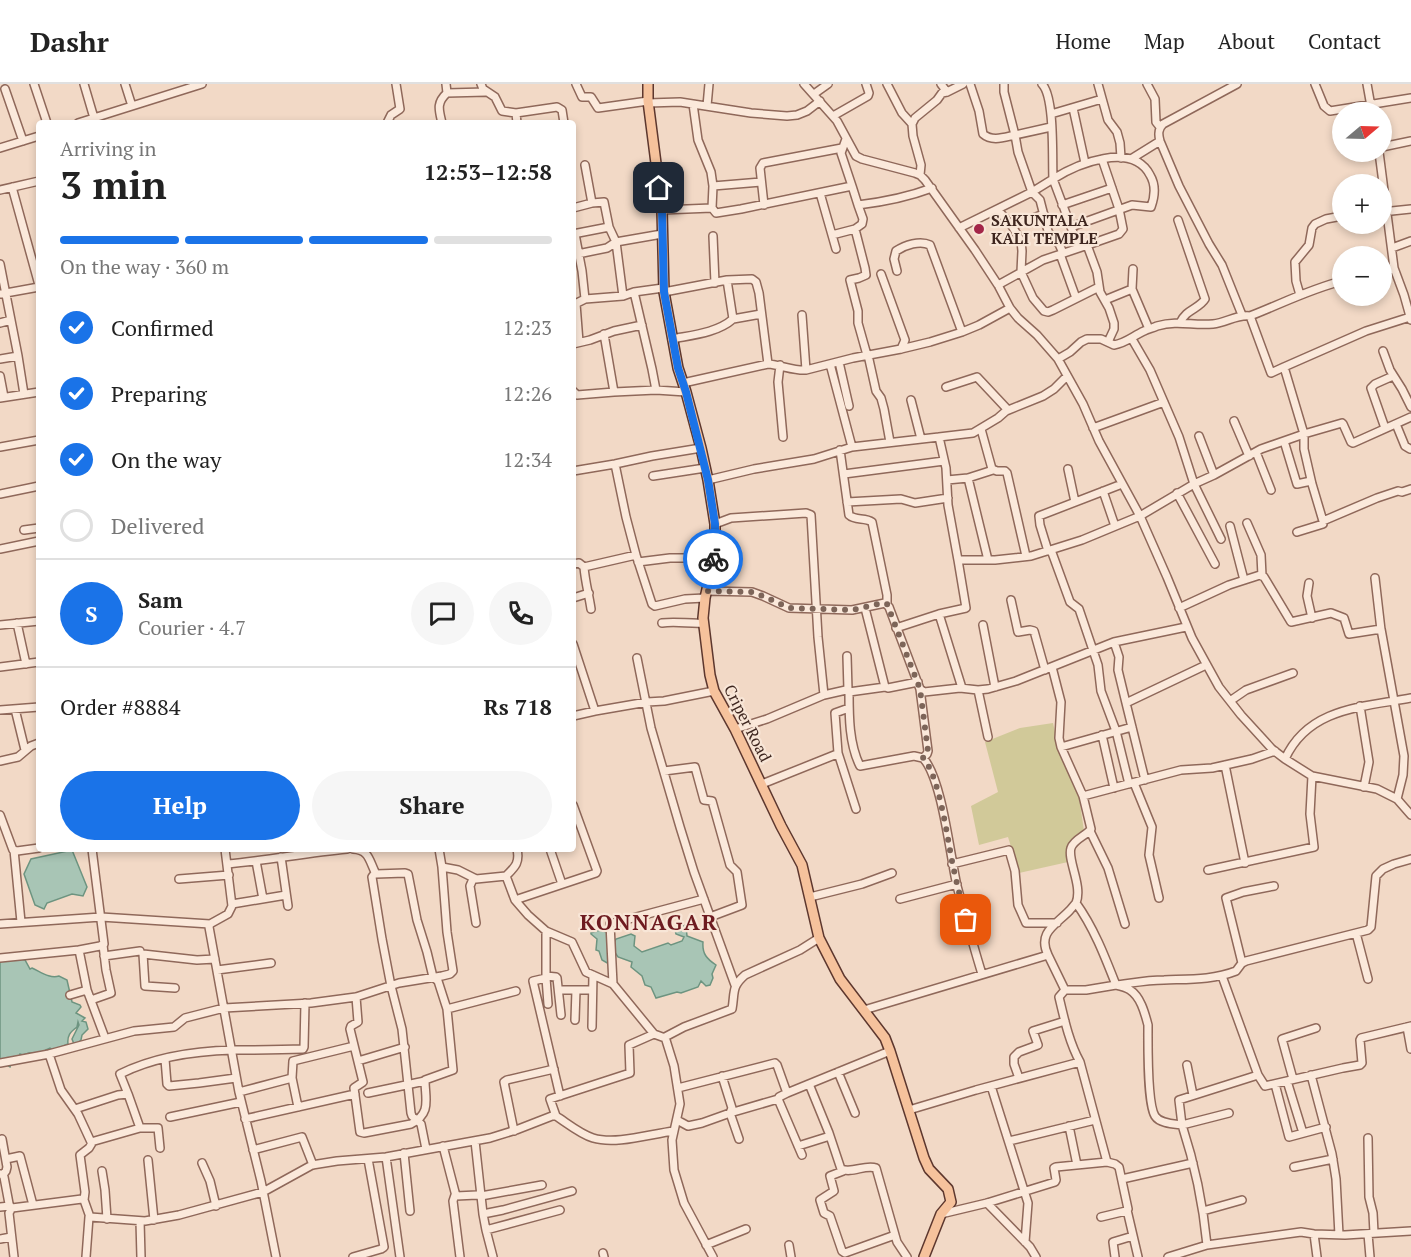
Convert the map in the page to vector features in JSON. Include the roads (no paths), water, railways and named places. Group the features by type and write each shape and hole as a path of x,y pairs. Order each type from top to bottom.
{"main road":[{"name":"Criper Road","path":"648,84 648,102 662,210 664,290 672,339 701,448 715,524 714,558 706,595 704,623 710,675 714,691 802,865 819,938 840,980 885,1038 926,1164 948,1191 951,1202 941,1214 924,1257"}],"street":[{"path":"34,84 46,120"},
{"path":"84,84 90,120 202,84"},
{"path":"125,84 132,106"},
{"path":"388,120 391,115 400,109 396,84"},
{"path":"446,84 447,93"},
{"path":"576,84 582,97 591,97 598,108 648,102 680,102 751,113 797,116 820,101"},
{"path":"707,106 709,84"},
{"path":"804,84 833,116 856,156 920,175 932,188 975,250 1010,308 1038,335 1058,359 1140,516 1186,627 1219,687 1275,751 1285,759 1312,776 1377,789 1397,799 1411,815"},
{"path":"814,94 828,84"},
{"path":"833,116 868,96 866,84"},
{"path":"887,84 902,112 912,124"},
{"path":"941,84 947,92"},
{"path":"920,175 921,165 912,124 915,118 942,93 963,84"},
{"path":"970,84 979,111 983,134 986,137 1000,138 1051,127"},
{"path":"1004,84 1018,152 1032,192 1040,200 1050,234 1059,244 1076,298"},
{"path":"1042,84 1046,88 1051,114 1053,179 1078,248"},
{"path":"1098,84 1108,120 1117,132 1121,158"},
{"path":"1147,84 1155,99 1156,122 1160,127"},
{"path":"1237,84 1163,124 1158,135 1179,186 1222,265 1271,373 1366,331 1411,319 1394,268 1392,248 1411,241"},
{"path":"1315,84 1324,106 1332,111"},
{"path":"1367,84 1370,102"},
{"path":"441,120 440,101 447,93 484,86 495,98 502,111 559,108 563,112 564,120"},
{"path":"5,89 23,141"},
{"path":"1392,103 1411,98"},
{"path":"1051,114 1102,99"},
{"path":"693,104 698,140 711,172 713,212 719,213 764,205 852,186"},
{"path":"1073,108 1085,164"},
{"path":"516,112 517,120"},
{"path":"0,148 36,137"},
{"path":"832,236 855,229 863,222 841,153 846,139"},
{"path":"1131,159 1160,141"},
{"path":"1392,145 1411,141"},
{"path":"764,205 760,168 763,163 842,148"},
{"path":"959,228 1032,192 1065,171 1085,164 1102,159 1121,158 1131,159 1144,165 1152,178 1155,197 1151,207 1132,205 1071,227"},
{"path":"998,285 1043,260 1122,232 1119,209 1102,159"},
{"path":"585,165 592,203"},
{"path":"0,190 36,182"},
{"path":"713,186 761,182"},
{"path":"12,187 36,275"},
{"path":"858,205 917,194 932,188"},
{"path":"1062,205 1112,188"},
{"path":"820,194 836,249"},
{"path":"576,207 604,202 609,227 616,242 623,296"},
{"path":"662,210 712,208"},
{"path":"1392,211 1411,209"},
{"path":"998,210 1012,226 1021,242 1021,272 1033,298 1044,311 1053,310 1099,287"},
{"path":"1012,226 1044,214"},
{"path":"1300,295 1294,262 1308,245 1315,224 1332,218"},
{"path":"1178,220 1205,299 1203,303 1184,315 1180,322"},
{"path":"576,234 609,227"},
{"path":"855,229 866,275 850,279 858,311 858,323 876,391 884,409 890,442"},
{"path":"585,300 576,254 608,248 616,242 662,234"},
{"path":"713,236 715,283"},
{"path":"897,271 894,259 896,250 923,242 930,245 962,332"},
{"path":"1088,244 1099,287 1114,323 1114,329 1108,342"},
{"path":"0,264 3,293 11,320 24,394"},
{"path":"1133,269 1132,289 1149,329"},
{"path":"881,274 905,340 901,349"},
{"path":"727,280 733,319"},
{"path":"576,304 585,300 623,296 634,292 664,290 727,280 754,280 758,286 768,364"},
{"path":"1058,359 1087,339 1101,339 1114,345 1132,339 1149,329 1172,322 1215,324 1246,316 1332,284"},
{"path":"3,293 36,287"},
{"path":"1105,300 1132,289"},
{"path":"634,292 656,390"},
{"path":"576,393 684,388 768,364 806,370 901,349 962,332 1010,308"},
{"path":"672,339 709,331 733,319 761,314"},
{"path":"802,315 806,370"},
{"path":"0,323 11,320"},
{"path":"576,343 642,326"},
{"path":"604,334 614,392"},
{"path":"1132,339 1150,370 1179,436 1194,484 1221,539"},
{"path":"1383,351 1389,369 1411,408"},
{"path":"0,359 18,356"},
{"path":"839,362 849,405"},
{"path":"830,364 852,447"},
{"path":"780,365 778,382 783,437"},
{"path":"1284,367 1304,434 1304,449 1323,521"},
{"path":"0,376 2,398 36,392"},
{"path":"708,480 754,469 814,459 852,447 973,433 1008,410 1043,396 1067,376"},
{"path":"1385,429 1371,388 1393,376"},
{"path":"946,387 977,377 1008,410"},
{"path":"911,400 921,439"},
{"path":"1093,428 1164,402"},
{"path":"958,560 1026,556 1082,540 1140,516 1194,484 1252,454 1284,441 1342,423 1353,443 1411,417"},
{"path":"1234,421 1271,490"},
{"path":"1396,424 1406,448 1411,450"},
{"path":"981,429 993,470"},
{"path":"1199,436 1214,475"},
{"path":"896,628 966,607 939,437"},
{"path":"0,447 36,441"},
{"path":"1284,441 1298,484 1311,481"},
{"path":"576,470 701,448"},
{"path":"840,450 850,517 867,519 872,522 887,592 887,604 922,691 962,688 978,690 995,687 1016,681 1114,642 1186,627"},
{"path":"844,474 944,461"},
{"path":"615,464 637,558 654,606 706,595 752,592 789,608 845,610 887,604"},
{"path":"653,476 705,468"},
{"path":"1068,469 1075,502"},
{"path":"946,480 968,478 993,470 1005,471 1026,556"},
{"path":"968,478 988,560"},
{"path":"1122,484 1039,516 1040,525 1070,603 1079,609 1099,666 1101,691 1132,783 1152,827 1149,855 1159,898"},
{"path":"0,494 36,487"},
{"path":"1297,532 1323,523 1323,521 1377,498 1411,489"},
{"path":"1103,491 1115,526"},
{"path":"1177,493 1215,564"},
{"path":"847,502 901,499 915,503 948,498"},
{"path":"715,524 731,518 809,513 812,519 820,659 825,694"},
{"path":"1247,523 1261,557 1262,576 1290,621 1295,622 1331,613 1343,617 1350,634 1381,630"},
{"path":"1230,526 1244,580"},
{"path":"24,530 36,528"},
{"path":"0,549 36,542"},
{"path":"584,567 637,558 714,558"},
{"path":"576,564 584,567 591,609"},
{"path":"1179,608 1226,586 1258,575 1262,576"},
{"path":"1375,578 1381,630 1404,756 1403,775 1397,799"},
{"path":"1309,583 1307,596 1312,618"},
{"path":"576,597 589,593"},
{"path":"1011,600 1018,632 1034,631 1061,702 1059,738 1061,747 1083,796 1090,831 1108,868 1125,924"},
{"path":"865,608 885,687"},
{"path":"939,614 962,688"},
{"path":"0,625 36,621"},
{"path":"17,623 26,664"},
{"path":"662,623 704,623"},
{"path":"982,625 995,687"},
{"path":"1114,642 1119,657 1118,670 1145,780"},
{"path":"576,655 595,711"},
{"path":"847,656 853,743 860,765 914,756 923,758 930,768 940,800 957,884 982,974"},
{"path":"637,658 651,728 680,827 735,985 732,1009 684,1027 665,1038"},
{"path":"0,667 36,662"},
{"path":"1126,703 1206,665"},
{"path":"1230,700 1246,690 1293,673"},
{"path":"735,729 825,694 919,685"},
{"path":"919,685 928,751 923,758"},
{"path":"978,690 988,737"},
{"path":"576,715 714,691"},
{"path":"1285,759 1294,742 1311,725 1341,711 1411,698"},
{"path":"1360,706 1369,762 1364,787"},
{"path":"0,710 36,707"},
{"path":"849,708 835,713 838,753 856,809"},
{"path":"15,709 25,750"},
{"path":"1061,747 1132,727"},
{"path":"1101,735 1114,788"},
{"path":"0,761 18,757 36,744"},
{"path":"1083,796 1181,770 1212,768 1275,751"},
{"path":"762,784 838,753"},
{"path":"1226,765 1245,862"},
{"path":"664,771 695,767 704,800 712,801 730,865 737,872 742,905 710,917"},
{"path":"1208,870 1314,847 1310,814 1312,776"},
{"path":"515,900 597,872 576,813"},
{"path":"0,815 14,850 21,922"},
{"path":"1090,831 1071,847 1077,888 1076,903 1098,941 1116,985"},
{"path":"14,850 36,848"},
{"path":"952,864 1008,849 1016,871 1018,907 1026,923 1057,923"},
{"path":"91,1000 111,993 104,956 92,852"},
{"path":"0,924 101,917 210,924 232,910 226,852"},
{"path":"228,864 322,852"},
{"path":"365,852 375,873"},
{"path":"0,1063 49,1054 144,1029 174,1027 184,1019 224,1008 356,997 399,983 450,974 453,971 440,852"},
{"path":"442,867 458,870 479,880 506,876 517,862 518,852"},
{"path":"551,852 562,884"},
{"path":"281,857 288,906"},
{"path":"1107,1162 1080,1062 1059,997 1065,990 1086,990 1163,980 1197,980 1222,976 1236,971 1242,963 1368,930 1371,927 1376,876 1383,869 1411,859"},
{"path":"256,861 263,899"},
{"path":"368,1093 425,1081 453,1070 447,1009 438,981 434,977 416,916 408,874 375,873"},
{"path":"375,873 372,877 374,893 402,1029 411,1113 421,1125 426,1149"},
{"path":"810,897 862,884 892,873"},
{"path":"179,879 229,875"},
{"path":"506,876 515,900 528,915 546,931 572,941 585,970 613,984 654,1034 665,1038"},
{"path":"473,879 470,889 476,923"},
{"path":"900,898 957,884"},
{"path":"1242,963 1226,898 1274,886"},
{"path":"232,904 286,895"},
{"path":"613,984 610,924 704,899"},
{"path":"1065,990 1045,948 1044,939 1076,903"},
{"path":"210,924 236,1078 276,1257"},
{"path":"546,931 548,1004"},
{"path":"1356,933 1368,979"},
{"path":"735,985 746,975 792,954 819,938"},
{"path":"0,958 79,950 103,945"},
{"path":"79,950 87,990 105,1038"},
{"path":"104,956 141,951"},
{"path":"175,988 145,986 143,954 197,960 215,959"},
{"path":"864,1010 1048,955"},
{"path":"217,970 270,963"},
{"path":"592,1027 593,975"},
{"path":"1222,976 1257,1075 1264,1085 1360,1065 1362,1063 1361,1038 1409,1026 1411,1049"},
{"path":"560,1096 533,981 546,977 557,977 561,1015"},
{"path":"1116,985 1128,988 1134,993 1146,1015 1150,1093 1155,1116 1161,1121 1182,1125 1229,1113"},
{"path":"70,995 87,990"},
{"path":"559,990 592,990"},
{"path":"575,1020 576,990"},
{"path":"447,1009 516,992"},
{"path":"356,997 358,1022 350,1028 363,1082 354,1088 359,1130 363,1133 417,1121 427,1107 425,1081"},
{"path":"140,1128 120,1074 165,1059 192,1054 231,1050 303,1048 305,1003"},
{"path":"1019,1078 1014,1057 1019,1052 1038,1045 1033,1031 1065,1021"},
{"path":"1303,1133 1282,1039 1316,1028"},
{"path":"654,1034 629,1045 630,1073 550,1100 556,1116 590,1137 604,1140 623,1139 674,1131"},
{"path":"665,1038 680,1104 672,1140 674,1170 684,1203 713,1257"},
{"path":"298,1107 292,1077 293,1061 354,1046"},
{"path":"358,1061 405,1047"},
{"path":"677,1120 688,1126 778,1099 787,1093 890,1051"},
{"path":"49,1054 61,1090 75,1109 92,1143"},
{"path":"165,1059 169,1086 236,1078"},
{"path":"909,1110 1080,1062"},
{"path":"678,1088 776,1064 787,1093"},
{"path":"1187,1065 1193,1095"},
{"path":"514,1131 504,1082 554,1070"},
{"path":"838,1072 855,1113"},
{"path":"1207,1245 1203,1211 1182,1125 1179,1100 1257,1075"},
{"path":"1311,1075 1333,1159 1339,1235"},
{"path":"722,1076 732,1108 730,1113 739,1139"},
{"path":"239,1092 292,1077"},
{"path":"1275,1083 1289,1137 1326,1127"},
{"path":"809,1084 843,1171"},
{"path":"992,1086 1028,1206 1025,1242"},
{"path":"75,1109 128,1094"},
{"path":"245,1119 355,1094"},
{"path":"778,1099 802,1155"},
{"path":"170,1117 241,1102"},
{"path":"89,1217 154,1220 216,1206 263,1192 313,1165 386,1157 475,1141 514,1131 547,1117 556,1116"},
{"path":"1009,1141 1095,1120"},
{"path":"1070,1126 1077,1165"},
{"path":"86,1257 89,1217 84,1200 80,1155 92,1143 140,1128 158,1128 160,1148"},
{"path":"798,1146 830,1136"},
{"path":"253,1150 301,1137 313,1165"},
{"path":"2,1138 7,1169 2,1175 10,1208 14,1257"},
{"path":"1368,1138 1369,1197 1373,1213 1370,1257"},
{"path":"475,1141 483,1214 493,1257"},
{"path":"443,1146 455,1195 453,1201 460,1257"},
{"path":"404,1154 411,1211"},
{"path":"6,1159 20,1155 33,1205"},
{"path":"386,1157 400,1257"},
{"path":"353,1257 381,1250 384,1247 368,1159"},
{"path":"1294,1167 1333,1159"},
{"path":"148,1160 154,1220"},
{"path":"941,1214 987,1203 1054,1182 1056,1180 1055,1168 1107,1162 1119,1167 1138,1257"},
{"path":"202,1163 210,1180 216,1206"},
{"path":"1122,1179 1193,1163"},
{"path":"895,1235 843,1252 830,1216 824,1213 820,1200 834,1191 830,1176 870,1166 876,1168 895,1235 899,1246 908,1257"},
{"path":"102,1171 107,1219"},
{"path":"455,1195 481,1196 542,1185"},
{"path":"483,1214 572,1191"},
{"path":"0,1207 10,1208 84,1200"},
{"path":"1203,1211 1242,1200"},
{"path":"987,1203 1025,1242 1036,1257"},
{"path":"486,1230 560,1210"},
{"path":"1101,1217 1127,1210"},
{"path":"140,1221 141,1257"},
{"path":"706,1245 746,1229"},
{"path":"1168,1257 1207,1245 1301,1232 1339,1235 1411,1231"},
{"path":"1314,1234 1317,1257"},
{"path":"1115,1257 1113,1241 1133,1236"},
{"path":"0,1239 11,1237"},
{"path":"789,1245 791,1257"}],"place":[{"name":"SAKUNTALA KALI TEMPLE","path":"979,229"}],"district":[{"name":"KONNAGAR","path":"649,921"}]}
